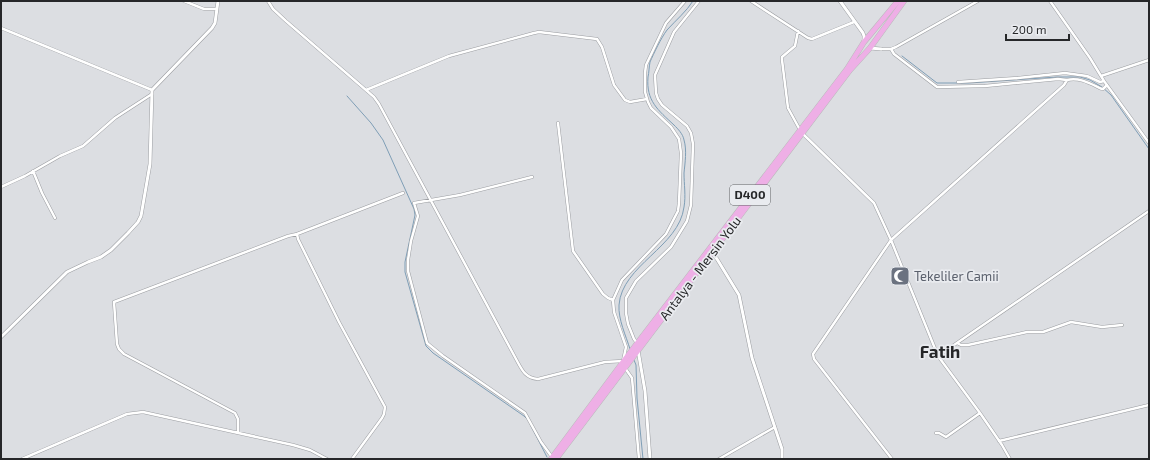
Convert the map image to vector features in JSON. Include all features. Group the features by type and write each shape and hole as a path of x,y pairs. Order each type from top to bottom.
{"highway":[{"name":"Antalya - Mersin Yolu","path":"553,458 626,360 712,253 802,132 847,69 864,42 894,3 898,1"},
{"name":"Antalya - Mersin Yolu","path":"636,348 850,70 870,48 904,1"},
{"path":"869,37 873,38 874,42"},
{"path":"864,42 866,46 870,48"},
{"name":"Antalya - Mersin Yolu","path":"553,458 625,368 626,360"}],"street":[{"path":"184,1 204,9 216,9"},
{"path":"1,337 67,272 101,257 111,250 138,222 141,216 150,164 152,90 212,28 215,22 218,1"},
{"path":"268,1 273,9 286,21 374,97 383,109 526,375 532,379 538,379 605,362 626,360 626,347 616,316 613,300 622,280 666,234 678,211 679,202 681,153 679,139 671,127 651,108 645,92 646,65 666,23 685,1"},
{"path":"650,459 645,391 634,339 628,324 626,314 626,298 636,281 671,247 687,221 691,205 693,144 691,133 687,126 662,105 658,99 656,93 655,75 674,32 699,1"},
{"path":"751,1 812,39 854,22"},
{"path":"840,1 864,36 864,42"},
{"path":"870,48 891,49 901,45 978,1"},
{"path":"1050,1 1090,58 1104,81 1149,143"},
{"path":"1,28 152,90"},
{"path":"798,31 795,46 782,57 788,108 802,132 872,199 891,240 938,356 980,412 1010,459"},
{"path":"366,90 449,56 539,32 597,39 602,47 614,85 625,100 630,102 647,99"},
{"path":"862,33 869,37"},
{"path":"874,42 881,49"},
{"path":"891,49 894,54 937,87 985,86 1058,79 1084,81 1102,89 1107,85"},
{"path":"1101,76 1149,60"},
{"path":"958,82 1065,73 1087,76 1100,82 1104,81"},
{"path":"892,459 830,380 813,354 891,240 1064,85 1067,80"},
{"path":"1,187 60,156 83,146 115,118 152,94"},
{"path":"558,123 573,251 604,294 613,300"},
{"path":"34,170 42,193 55,218"},
{"path":"532,177 414,203 418,216 408,260 409,277 427,343 443,356 525,413 541,442 553,458"},
{"path":"238,432 238,419 234,413 124,354 119,349 117,344 114,302 403,194"},
{"path":"938,356 1149,210"},
{"path":"297,234 298,239 339,322 385,407 382,418 352,459"},
{"path":"712,253 739,295 752,358 782,449 782,459"},
{"path":"957,343 968,345 1027,332 1043,332 1071,322 1102,326 1122,325"},
{"path":"625,368 632,378 639,459"},
{"path":"999,441 1149,405"},
{"path":"22,459 127,414 143,412 238,432 303,448 328,459"},
{"path":"936,434 939,433 946,437 980,412"},
{"path":"719,459 775,427"}],"waterway":[{"path":"630,349 619,310 622,291 630,278 672,234 680,221 685,203 685,144 683,136 680,132 658,110 651,99 648,85 650,62 667,30 693,1"},
{"path":"902,56 937,83 969,83 1057,77 1080,77 1090,80 1102,87 1111,95 1149,149"},
{"path":"347,96 371,123 383,140 414,209 415,215 405,262 405,272 426,346 433,353 529,421"},
{"path":"634,360 636,365 637,398 643,459"},
{"path":"531,426 547,457"}],"place":[{"name":"Tekeliler Camii","path":"900,276"}],"district":[{"name":"Fatih","path":"940,352"}]}
